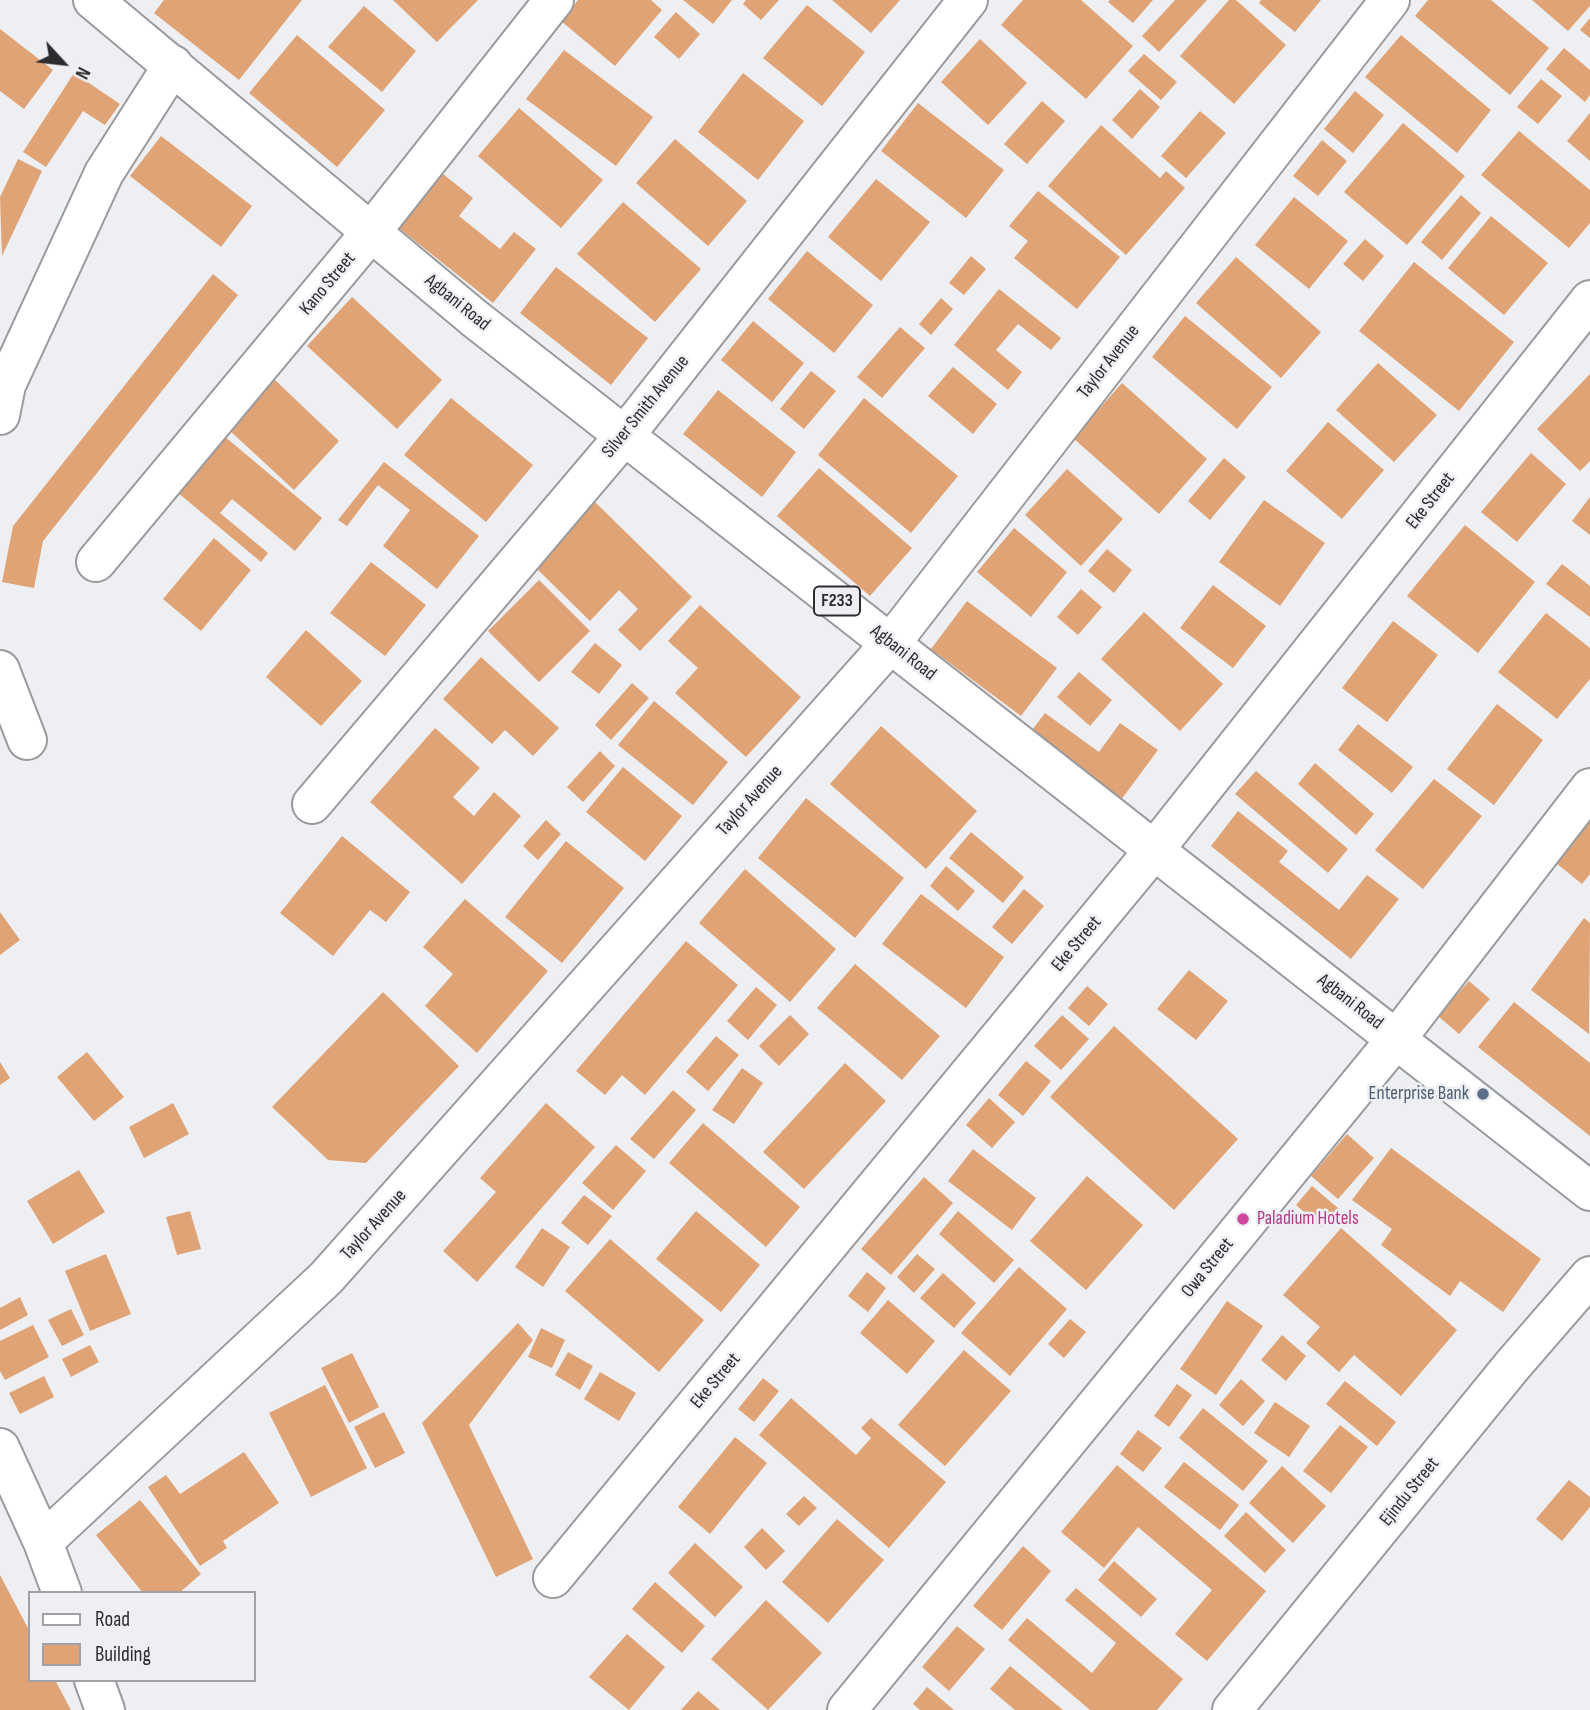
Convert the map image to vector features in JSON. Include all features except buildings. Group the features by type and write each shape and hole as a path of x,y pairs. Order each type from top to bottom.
{"street":[{"name":"Kano Street","path":"96,562 371,232 554,0"},
{"name":"Silver Smith Avenue","path":"312,804 625,435 968,0"},
{"name":"Taylor Avenue","path":"43,1542 326,1278 891,643 1390,0"},
{"name":"Agbani Road","path":"95,1 474,317 1590,1191"},
{"path":"0,415 6,385 104,173 173,65"},
{"name":"Eke Street","path":"553,1578 1155,849 1590,300"},
{"path":"0,670 27,740"},
{"name":"Owa Street","path":"847,1710 1396,1038 1590,788"},
{"name":"Ejindu Street","path":"1232,1710 1512,1366 1590,1276"},
{"path":"0,1448 43,1542 61,1591"},
{"path":"95,1682 105,1710"}],"place":[{"name":"Enterprise Bank","path":"1483,1094"},
{"name":"Paladium Hotels","path":"1243,1219"}]}
